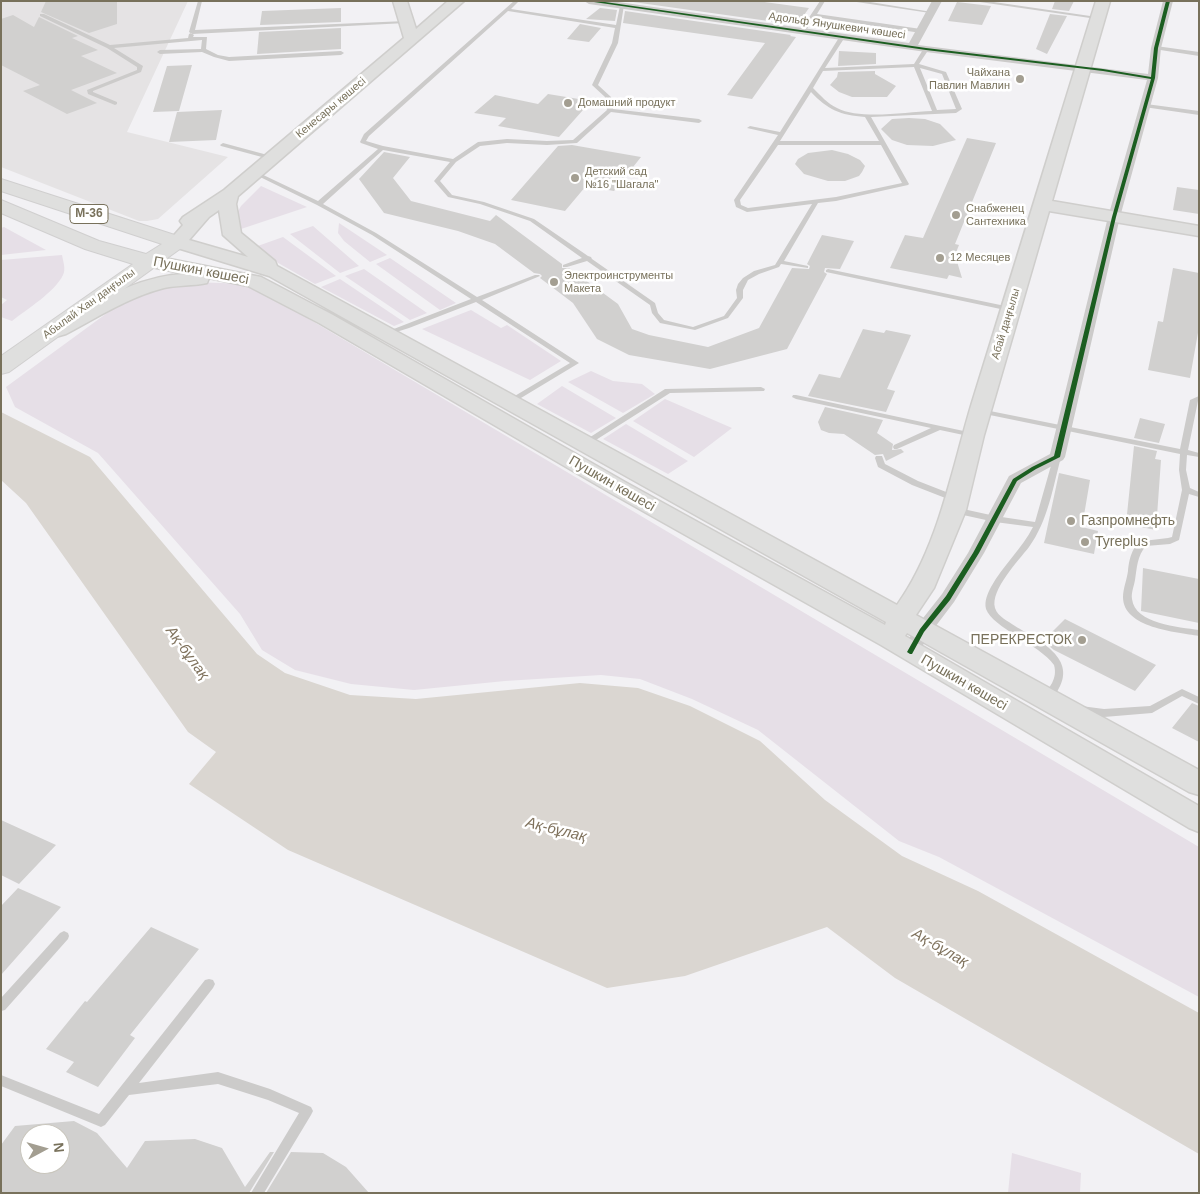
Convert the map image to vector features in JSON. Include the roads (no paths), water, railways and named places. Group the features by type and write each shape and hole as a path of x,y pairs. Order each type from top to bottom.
{"main road":[{"path":"400,1 412,40"},
{"name":"Кенесары көшесі","path":"167,239 230,194 458,1"},
{"name":"Абай даңғылы","path":"906,635 922,588 955,505 980,411 1100,10"},
{"name":"Пушкин көшесі","path":"1,185 276,272 585,443 906,635 1199,820"},
{"path":"230,194 227,204 232,235 276,272"},
{"path":"1042,205 1199,231"},
{"name":"Пушкин көшесі","path":"1,206 94,247 124,256 254,281 326,319 608,482 906,635 1053,703 1199,784"},
{"path":"53,229 73,228 82,224 86,220 86,213"},
{"name":"Абылай Хан даңғылы","path":"1,344 124,256 167,239"},
{"name":"Абылай Хан даңғылы","path":"1,367 149,261 167,239"},
{"path":"37,342 128,294 165,282 196,279 254,281"}],"street":[{"name":"Адольф Янушкевич көшесі","path":"589,1 625,4 926,49 1154,78"},
{"path":"912,47 937,1"},
{"path":"906,635 948,598 976,553 1015,480 1057,457 1114,217 1154,78 1156,48 1168,1"}],"lane":[{"path":"190,39 200,1"},
{"path":"454,161 382,148 363,142 366,135 517,1"},
{"path":"803,31 823,1"},
{"path":"852,1 930,12"},
{"path":"975,1 1100,10"},
{"path":"610,110 608,97 595,85 615,43 617,27 625,4"},
{"path":"508,10 617,27"},
{"path":"42,15 109,47 140,66 139,71 90,90 90,93 116,103"},
{"path":"813,15 921,31"},
{"path":"192,32 406,22"},
{"path":"842,37 782,134 737,200 738,206 747,210 816,202 906,184 867,116"},
{"path":"109,47 205,38 203,50"},
{"path":"1156,48 1199,54"},
{"path":"916,65 926,49"},
{"path":"160,52 203,50 207,53 229,59 341,53"},
{"path":"810,88 827,106 836,112 867,116 956,111 959,109 944,73 916,65 821,70"},
{"path":"916,65 935,112"},
{"path":"1146,106 1185,113 1199,113"},
{"path":"699,121 610,110 575,142 507,141 478,144 454,161 437,181 450,196 532,220 653,304 654,314 662,322 693,329 726,317 740,298 738,290 744,279 758,272 778,266 816,202"},
{"path":"750,128 782,134"},
{"path":"776,143 882,143"},
{"path":"223,145 273,158"},
{"path":"320,204 382,148"},
{"path":"255,173 320,204 374,234 575,363 511,402"},
{"path":"565,266 589,258"},
{"path":"781,262 806,267"},
{"path":"828,272 1010,309"},
{"path":"388,333 445,314 476,299 538,276"},
{"path":"585,443 668,391 761,389"},
{"path":"796,397 973,435"},
{"path":"1199,398 1194,400 1184,452 1183,483 1186,490 1176,538 1170,541 1143,544 1136,551 1127,598 1138,617 1152,624 1199,633"},
{"path":"980,411 1199,456"},
{"path":"898,447 939,428"},
{"path":"1057,457 1034,536 994,590 990,602 992,612 999,620 1052,656 1059,665 1060,674 1054,689 1053,703 1104,713 1152,709 1182,692 1199,701"},
{"path":"880,458 881,465 955,505 995,519 1038,525"},
{"path":"1186,490 1199,495"},
{"path":"1,1006 64,936"},
{"path":"1,1080 101,1121 209,984"},
{"path":"126,1090 218,1078 270,1095 307,1111 257,1193"}],"water":[{"name":"Ақ-бұлақ","path":"1,412 90,457 257,654 285,673 350,695 416,699 580,683 638,688 690,706 760,741 825,800 902,856 978,891 1199,1013 1199,1154 895,978 827,927 685,976 607,988 288,850 189,784 216,752 188,732 26,503 1,480"}],"place":[{"name":"Чайхана Павлин Мавлин","path":"1020,79"},
{"name":"Домашний продукт","path":"568,103"},
{"name":"Детский сад №16 \"Шагала\"","path":"575,178"},
{"name":"Снабженец Сантехника","path":"956,215"},
{"name":"12 Месяцев","path":"940,258"},
{"name":"Электроинструменты Макета","path":"554,282"},
{"name":"Газпромнефть","path":"1071,521"},
{"name":"Tyreplus","path":"1085,542"},
{"name":"ПЕРЕКРЕСТОК","path":"1082,640"}]}
